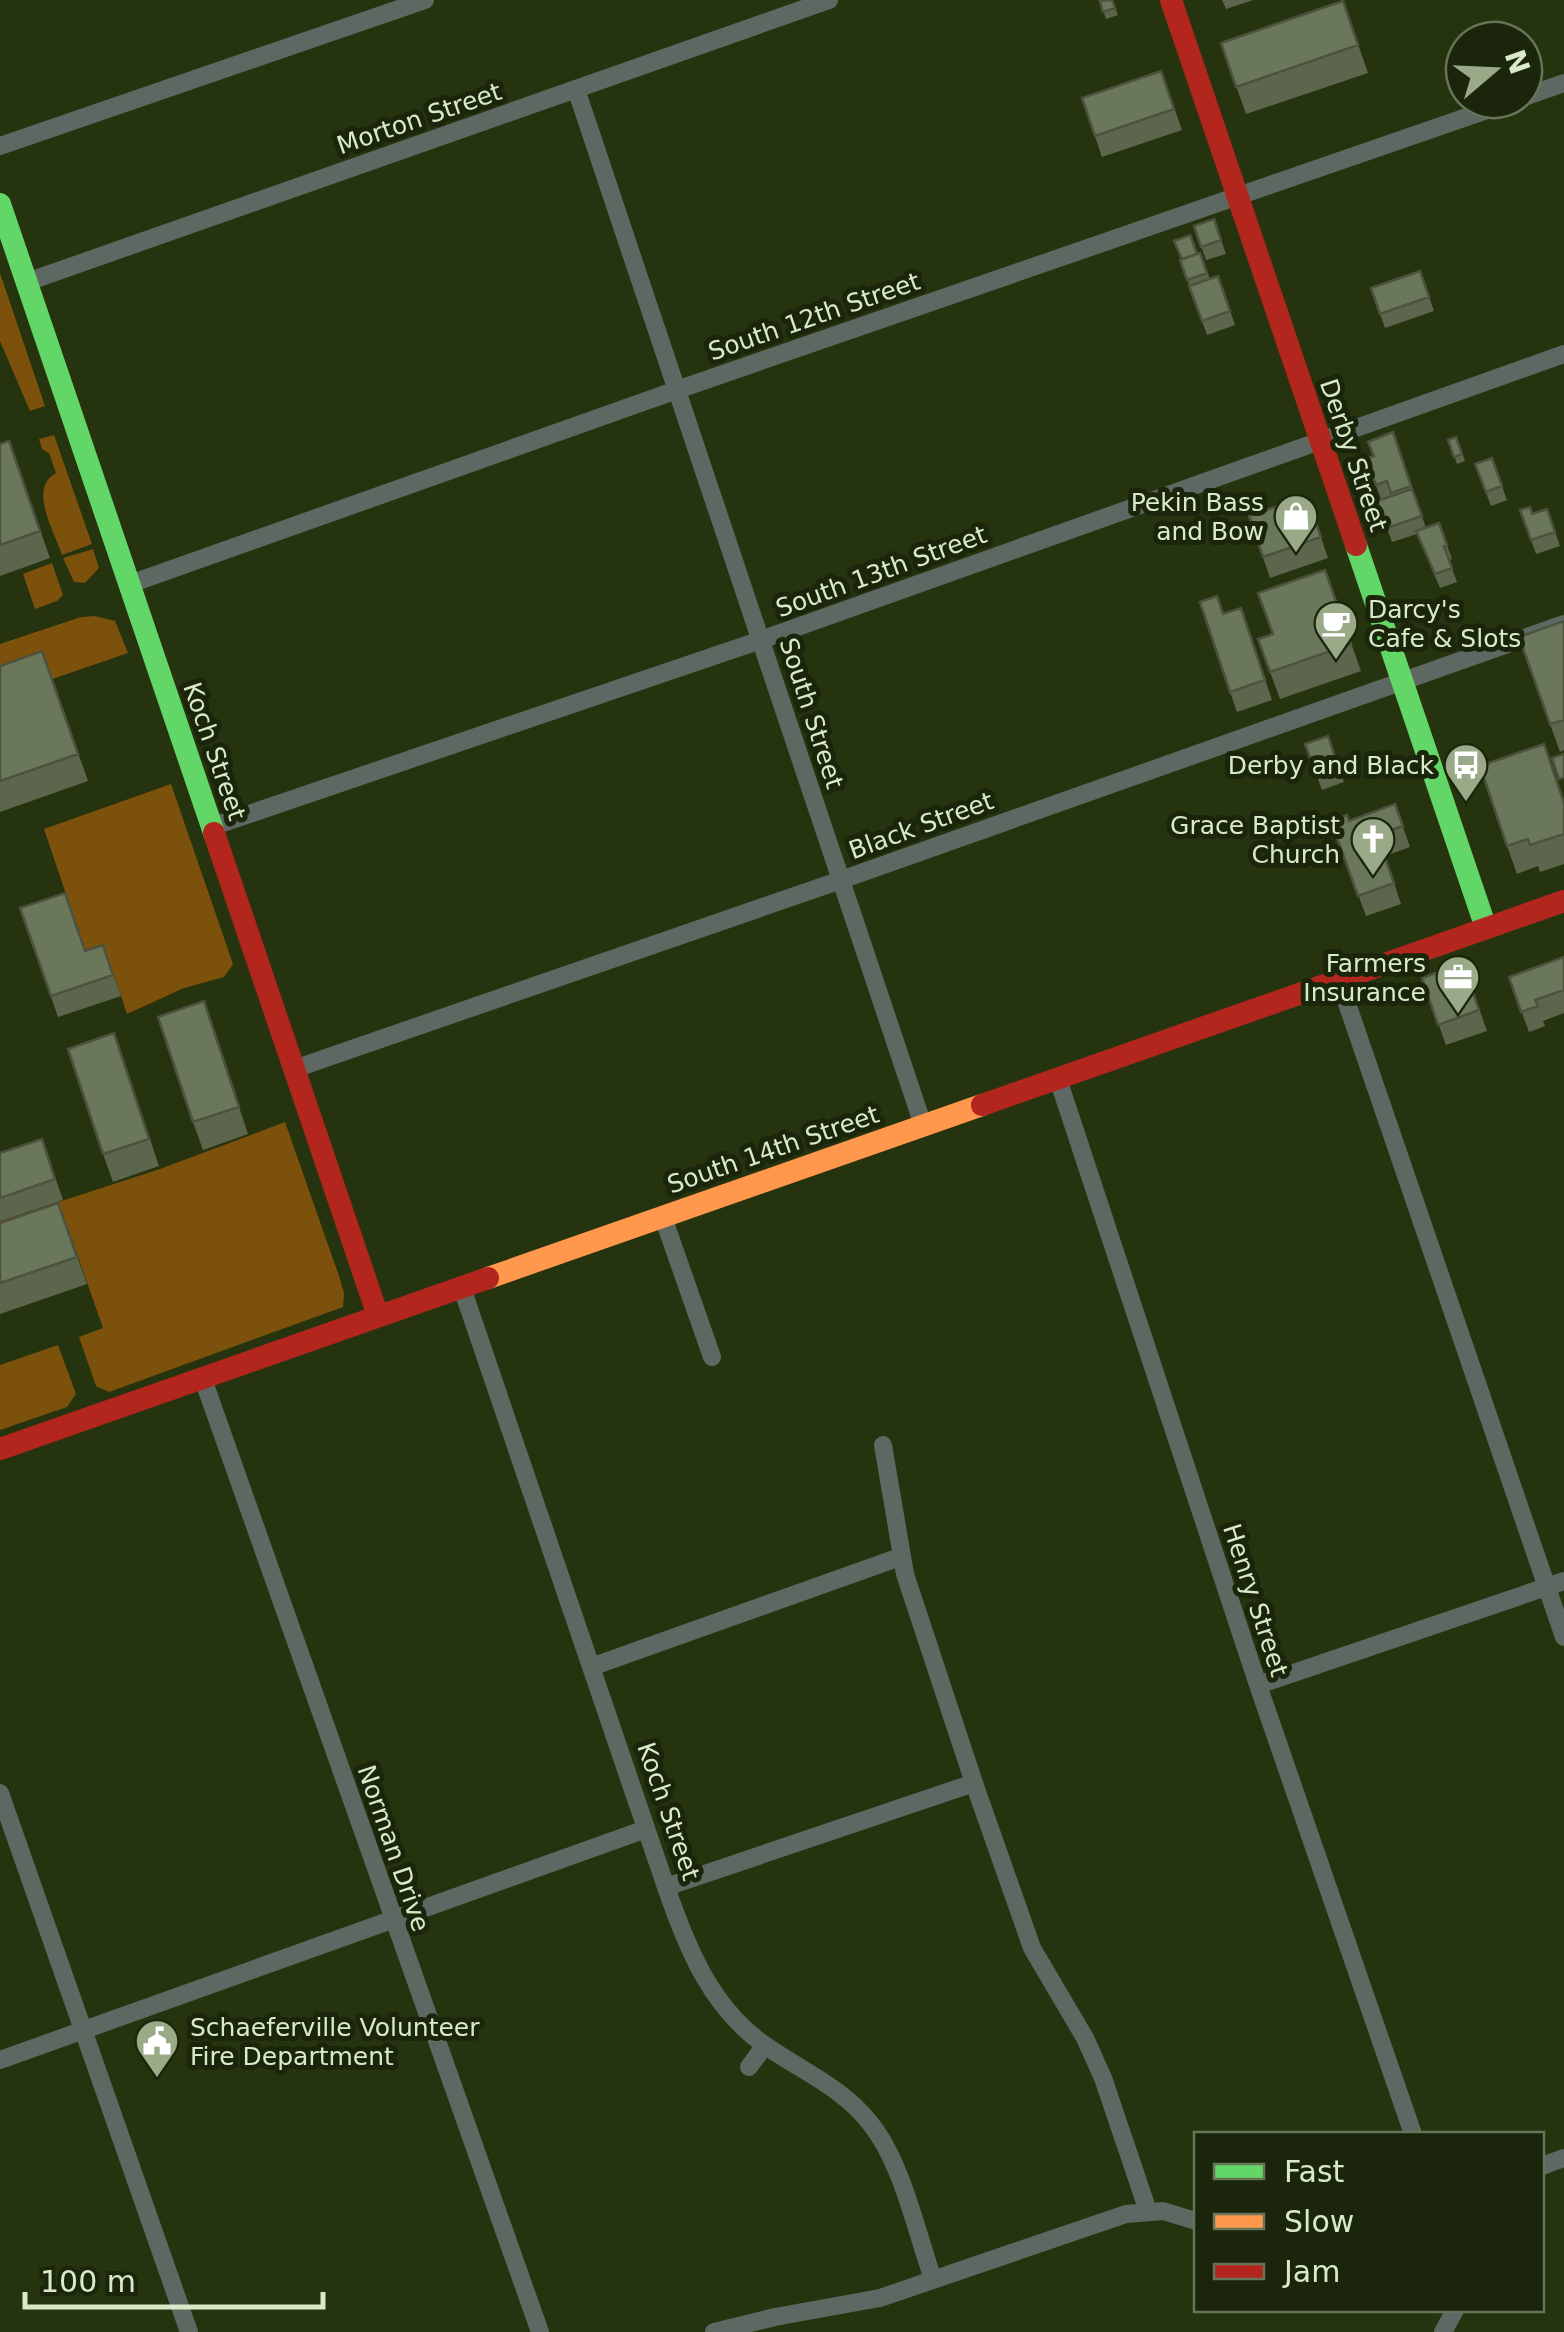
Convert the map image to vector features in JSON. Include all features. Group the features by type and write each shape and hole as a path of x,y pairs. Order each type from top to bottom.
{"main road":[{"name":"Derby Street","path":"1171,0 1486,928"},
{"name":"Koch Street","path":"0,204 378,1316"},
{"name":"South 14th Street","path":"0,1449 1564,901"}],"street":[{"path":"0,146 425,0"},
{"name":"Morton Street","path":"27,282 829,0"},
{"name":"South Street","path":"576,89 923,1125"},
{"name":"South 12th Street","path":"130,584 1458,120"},
{"name":"South 13th Street","path":"212,827 761,640 1564,354"},
{"name":"Black Street","path":"294,1069 1564,624"},
{"path":"1340,980 1556,1584 1564,1637"},
{"name":"Henry Street","path":"1058,1079 1258,1684 1412,2132"},
{"path":"663,1217 712,1357"},
{"name":"Koch Street","path":"462,1288 666,1888 698,1968 714,1994 765,2045 847,2098 873,2126 892,2164 933,2279"},
{"name":"Norman Drive","path":"203,1379 540,2332"},
{"path":"883,1445 900,1557 974,1783 1032,1948 1085,2038 1103,2078 1148,2211"},
{"path":"591,1667 900,1557"},
{"path":"1258,1684 1556,1584"},
{"path":"666,1888 974,1783"},
{"path":"0,1793 189,2332"},
{"path":"0,2060 646,1830"},
{"path":"749,2067 765,2045"},
{"path":"714,2332 774,2317 856,2304 1106,2220 1148,2211 1174,2213 1194,2220"}],"shaded area":[{"path":"0,273 45,406 30,411 0,341"},
{"path":"54,435 92,544 62,555 43,499 48,480 56,473 39,439"},
{"path":"93,549 99,568 85,583 74,582 63,558"},
{"path":"52,563 63,595 35,609 23,574"},
{"path":"95,616 115,621 128,653 0,697 0,644"},
{"path":"171,784 233,964 224,977 184,988 127,1014 111,966 92,971 44,829"},
{"path":"285,1122 339,1276 343,1307 109,1392 96,1386 79,1337 103,1328 69,1231 0,1253 0,1221 160,1169"},
{"path":"58,1345 76,1394 67,1407 0,1430 0,1365"}],"building":[{"path":"1112,0 1115,8 1103,12 1100,1"},
{"path":"1343,1 1358,45 1236,87 1221,43"},
{"path":"1161,71 1174,109 1095,136 1082,98"},
{"path":"1214,219 1221,240 1201,247 1194,226"},
{"path":"1190,235 1197,254 1182,259 1174,241"},
{"path":"1200,253 1207,273 1187,280 1180,260"},
{"path":"1420,271 1429,297 1380,314 1371,288"},
{"path":"1218,276 1230,311 1202,321 1189,286"},
{"path":"1393,432 1411,486 1391,493 1387,481 1376,485 1366,459 1374,456 1368,442"},
{"path":"1456,437 1462,454 1454,457 1448,440"},
{"path":"9,441 40,531 0,545 0,444"},
{"path":"1492,458 1502,486 1486,492 1475,464"},
{"path":"1412,489 1422,516 1387,528 1377,501"},
{"path":"1281,505 1284,516 1312,511 1321,537 1263,557 1249,516"},
{"path":"1530,507 1532,514 1547,509 1555,532 1531,540 1520,510"},
{"path":"1439,523 1452,568 1435,574 1416,531"},
{"path":"1325,570 1351,644 1270,672 1258,639 1273,634 1258,593"},
{"path":"1217,596 1223,614 1241,608 1265,680 1230,692 1200,602"},
{"path":"1564,621 1564,720 1550,724 1519,637"},
{"path":"42,651 78,754 0,781 0,666"},
{"path":"1328,736 1339,769 1317,776 1305,744"},
{"path":"1544,744 1564,803 1564,834 1530,845 1528,839 1507,846 1480,766"},
{"path":"1564,754 1564,777 1559,779 1552,758"},
{"path":"1395,804 1403,826 1377,835 1394,883 1358,896 1331,821 1347,815 1349,821"},
{"path":"65,893 85,951 103,945 113,975 51,996 20,908"},
{"path":"1564,957 1564,990 1535,1000 1538,1006 1521,1012 1509,977"},
{"path":"1463,963 1479,1010 1438,1025 1422,978"},
{"path":"204,1001 239,1107 193,1122 158,1017"},
{"path":"114,1033 149,1139 103,1154 68,1049"},
{"path":"42,1139 55,1179 0,1198 0,1153"},
{"path":"58,1203 77,1257 0,1283 0,1223"}],"traffic: fast":[{"path":"0,204 214,833"},
{"path":"1356,545 1486,928"}],"traffic: slow":[{"path":"488,1278 982,1105"}],"traffic: jam":[{"path":"1171,0 1356,545"},
{"path":"214,833 378,1316"},
{"path":"982,1105 1564,901"},
{"path":"0,1449 488,1278"}],"place":[{"name":"Pekin Bass and Bow","path":"1296,554"},
{"name":"Darcy's Cafe & Slots","path":"1336,661"},
{"name":"Derby and Black","path":"1466,803"},
{"name":"Grace Baptist Church","path":"1373,877"},
{"name":"Farmers Insurance","path":"1458,1015"},
{"name":"Schaeferville Volunteer Fire Department","path":"157,2079"}]}
